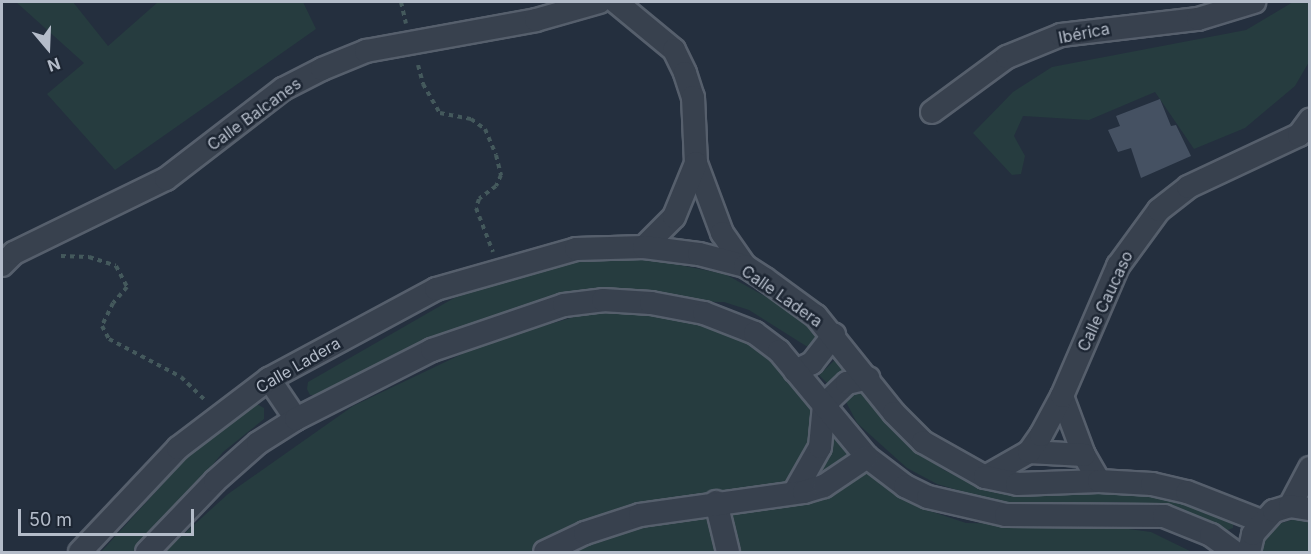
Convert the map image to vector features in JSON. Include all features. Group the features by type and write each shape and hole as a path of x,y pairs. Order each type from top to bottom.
{"street":[{"name":"Calle Balcanes","path":"2,265 14,253 166,179 283,89 366,51 536,20 599,2"},
{"path":"616,2 674,50 693,97 696,163 722,233 745,266"},
{"name":"Ibérica","path":"932,112 1007,57 1050,39 1101,28 1198,19 1254,2"},
{"name":"Calle Caucaso","path":"985,477 1029,452 1062,396 1118,266 1159,210 1188,187 1306,130"},
{"path":"644,247 674,217 696,163"},
{"name":"Calle Ladera","path":"80,552 178,448 269,379 436,290 500,269 576,249 644,247 699,254 745,266 816,316 834,335 894,413 923,442 985,477 1017,484 1099,481 1152,484 1187,492 1261,521"},
{"path":"147,552 215,481 258,443 296,419 432,350 564,305 603,300 651,303 704,313 754,333 779,351 867,457 905,486 961,508 1006,515 1164,516 1211,535 1234,552"},
{"path":"795,371 812,363 834,335"},
{"path":"794,493 820,447 824,405 847,383 868,378"},
{"path":"269,379 296,419"},
{"path":"1062,396 1084,455 1099,481"},
{"path":"1029,452 1084,455"},
{"path":"544,552 585,533 640,515 716,502 794,493 824,486 867,457"},
{"path":"1249,552 1252,534 1261,521 1304,507 1310,468"},
{"path":"716,502 728,552"}],"path":[{"path":"411,42 423,84 440,113 471,119 485,129 496,155 501,175 496,186 479,199 476,208 500,269"},
{"path":"57,256 89,257 116,266 127,287 113,303 102,326 109,339 182,377 220,416"}],"green space":[{"path":"16,2 73,2 108,46 158,2 303,2 316,29 115,170 47,94 84,63"},
{"path":"1293,2 1309,2 1309,62 1295,86 1245,128 1194,149 1155,92 1089,120 1023,116 1014,136 1025,156 1021,174 1012,175 973,133 1013,92 1052,67 1246,30"},
{"path":"644,258 725,274 786,308 819,337 812,347 806,346 749,310 724,302 542,301 458,328 398,354 320,395 310,395 307,389 308,382 454,298 535,271 592,259"},
{"path":"602,309 654,312 705,322 745,341 770,359 801,390 890,486 927,510 966,523 1099,525 1151,532 1192,552 164,552 228,494 353,406 487,342"},
{"path":"839,356 848,367 828,384 819,375"},
{"path":"862,390 916,450 944,470 972,484 1003,493 1040,496 1121,493 1164,496 1233,520 1233,528 1225,531 1186,511 1164,506 1120,502 1004,504 937,484 907,468 857,423 845,400 848,393"},
{"path":"255,403 264,408 264,419 223,452 173,514 135,551 101,552 190,454"},
{"path":"1298,518 1309,522 1309,552 1260,552 1272,526"}],"building":[{"path":"1160,99 1171,126 1176,125 1191,156 1141,178 1131,148 1118,152 1108,130 1120,126 1116,116"}]}
